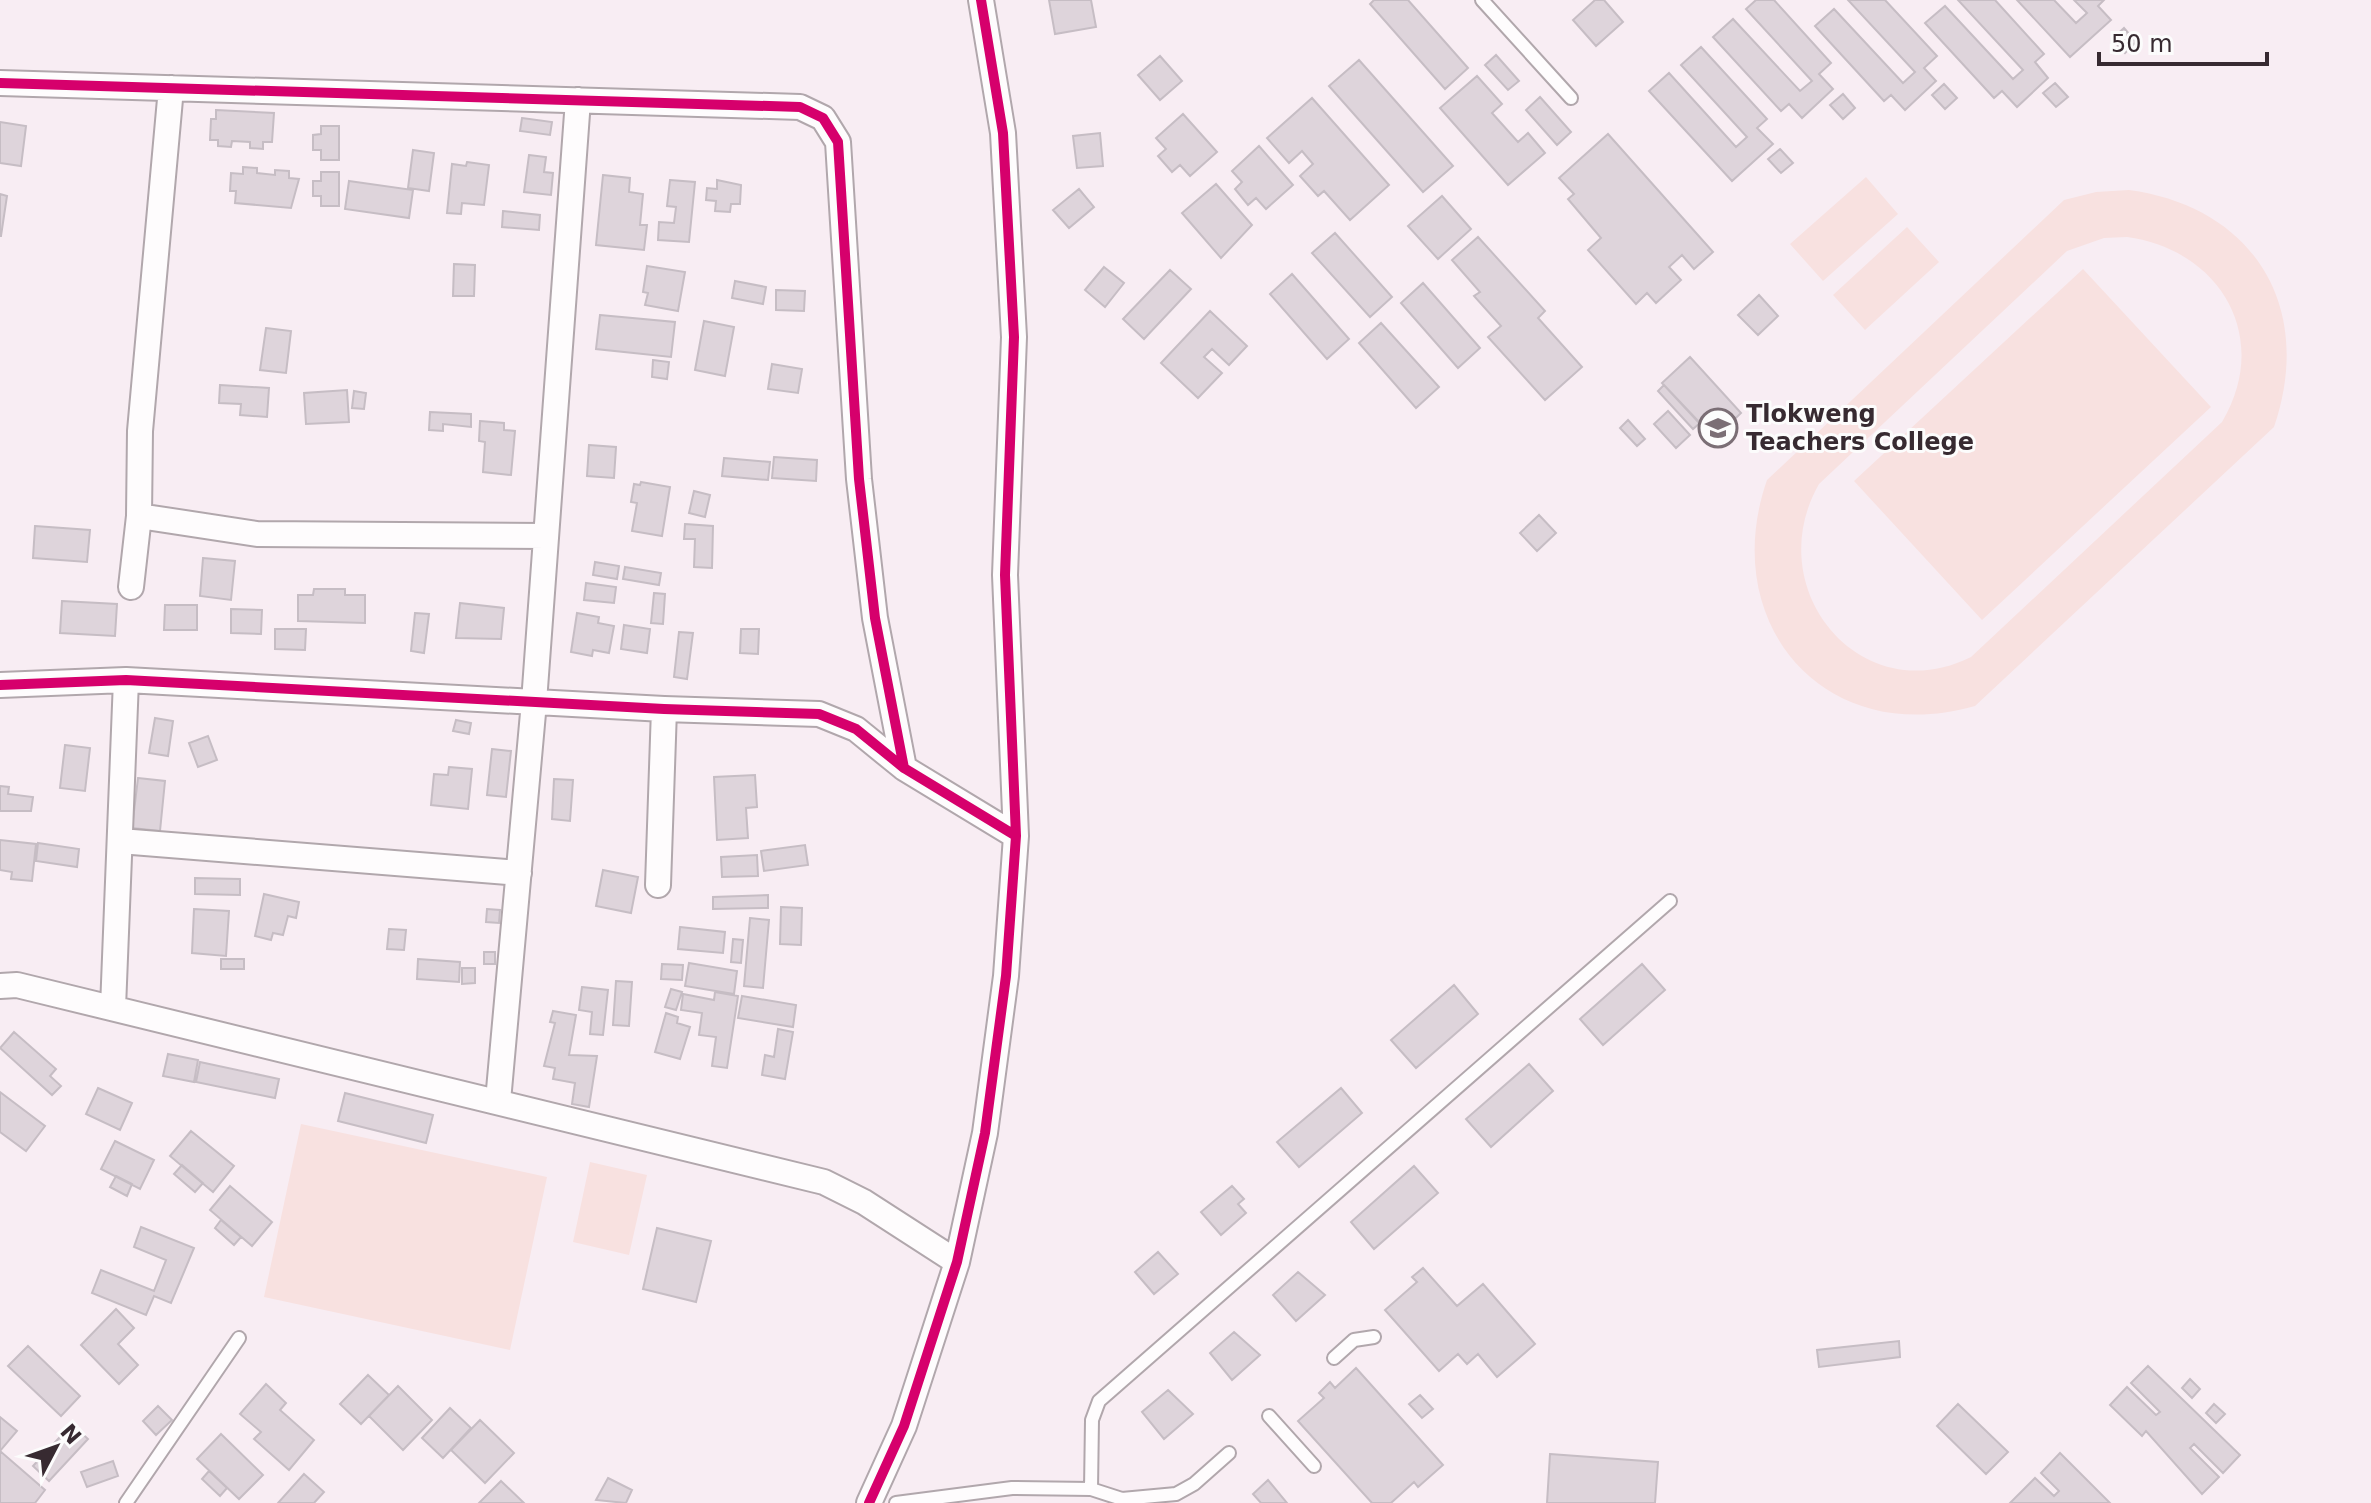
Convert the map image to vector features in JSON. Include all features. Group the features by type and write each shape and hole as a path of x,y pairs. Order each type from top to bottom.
{"street":[{"path":"869,1503 904,1426 957,1262 987,1117 1006,976 1016,836 1005,575 1014,337 1003,133 981,0"},
{"path":"0,83 800,107 823,118 833,128 838,142 859,479 875,618 904,768"},
{"path":"131,587 139,516 140,431 171,88"},
{"path":"498,1101 534,702 578,100"},
{"path":"139,516 257,534 546,536"},
{"path":"0,685 126,680 664,709 819,714 856,729 904,768 1016,836"},
{"path":"113,1008 126,680"},
{"path":"658,885 664,709"},
{"path":"120,841 519,873"},
{"path":"0,986 17,985 824,1182 864,1202 957,1262"}],"lane":[{"path":"1482,0 1571,98"},
{"path":"1091,1489 1092,1420 1099,1401 1670,901"},
{"path":"1334,1358 1354,1340 1374,1337"},
{"path":"126,1503 239,1338"},
{"path":"1269,1416 1314,1466"},
{"path":"896,1503 1012,1488 1091,1489 1122,1499 1176,1494 1194,1484 1229,1453"},
{"path":"1012,1488 1013,1503"}],"shaded area":[{"path":"1866,177 1898,214 1823,281 1790,244"},
{"path":"2129,190 2173,200 2210,217 2241,241 2264,270 2279,304 2286,342 2285,383 2274,427 1975,706 1921,715 1872,709 1830,691 1796,663 1771,626 1757,582 1755,533 1767,480 2064,200 2096,192","holes":["2127,237 2160,245 2189,260 2212,279 2228,303 2239,330 2241,359 2236,390 2222,422 1971,657 1930,670 1892,668 1859,654 1831,630 1812,599 1802,563 1804,524 1819,484 2067,251 2104,238"]},
{"path":"1907,227 1939,262 1865,330 1833,295"},
{"path":"2083,269 2211,407 1982,620 1854,481"},
{"path":"301,1124 547,1177 510,1350 264,1297"},
{"path":"590,1162 647,1175 629,1255 573,1242"}],"building":[{"path":"1049,0 1091,0 1096,27 1055,34"},
{"path":"1374,0 1408,0 1468,68 1445,89 1370,4"},
{"path":"1595,0 1604,0 1623,22 1596,46 1573,20"},
{"path":"1756,0 1774,0 1831,63 1819,74 1833,89 1802,118 1789,104 1781,111 1713,37 1733,19 1800,91 1812,81 1746,9"},
{"path":"1848,0 1885,0 1937,56 1924,68 1936,81 1905,110 1891,95 1884,101 1815,26 1834,9 1903,83 1915,72"},
{"path":"1958,0 1995,0 2044,54 2035,62 2048,78 2017,107 2002,91 1994,98 1925,23 1945,6 2013,79 2023,70"},
{"path":"2017,0 2054,0 2076,23 2087,13 2074,0 2104,0 2098,6 2111,20 2070,57"},
{"path":"2124,28 2136,42 2125,53 2112,39"},
{"path":"1701,47 1767,119 1757,128 1773,144 1732,181 1649,91 1669,73 1736,147 1747,137 1681,65"},
{"path":"1496,55 1519,81 1508,90 1485,65"},
{"path":"1160,56 1182,81 1160,100 1138,75"},
{"path":"1359,60 1453,166 1423,192 1329,86"},
{"path":"1477,76 1502,104 1492,113 1518,142 1528,133 1545,153 1508,185 1440,108"},
{"path":"2055,83 2068,97 2056,107 2043,93"},
{"path":"1944,84 1957,98 1945,109 1932,95"},
{"path":"1843,94 1855,108 1843,119 1830,105"},
{"path":"1540,97 1571,132 1557,145 1526,110"},
{"path":"1312,98 1389,185 1350,220 1324,191 1318,196 1300,176 1313,164 1302,151 1289,163 1267,138"},
{"path":"216,110 274,113 272,142 263,142 263,149 250,148 250,142 232,141 231,147 218,146 218,140 210,140 211,119 216,119"},
{"path":"1183,114 1217,152 1190,176 1180,165 1172,172 1158,156 1166,149 1156,138"},
{"path":"522,118 552,122 550,135 520,131"},
{"path":"0,122 26,126 21,166 0,163"},
{"path":"321,126 339,126 339,160 321,160 321,150 313,150 313,135 321,134"},
{"path":"1100,133 1103,166 1077,168 1073,136"},
{"path":"1608,134 1713,252 1694,269 1682,255 1669,267 1681,280 1656,303 1647,293 1636,304 1588,250 1601,238 1568,199 1574,194 1559,178"},
{"path":"1259,146 1293,185 1266,209 1256,198 1248,205 1235,189 1242,182 1232,171"},
{"path":"1780,149 1793,163 1781,173 1768,159"},
{"path":"413,150 434,153 429,191 408,188"},
{"path":"529,155 546,157 544,172 553,173 551,195 524,192"},
{"path":"467,162 489,165 484,205 462,203 461,214 447,213 452,164 466,166"},
{"path":"243,167 257,168 257,173 275,175 275,170 289,171 289,178 299,179 291,208 235,203 236,191 230,191 231,173 243,174"},
{"path":"321,172 339,172 339,206 321,206 321,196 313,196 313,181 321,181"},
{"path":"603,175 630,178 629,192 643,194 640,225 647,225 644,250 596,245"},
{"path":"670,180 695,182 689,242 658,240 659,222 674,223 676,207 667,206"},
{"path":"717,180 741,185 740,204 731,204 730,212 715,211 716,201 706,200 707,188 717,189"},
{"path":"349,181 413,190 409,218 345,209"},
{"path":"1216,184 1252,225 1221,258 1182,213"},
{"path":"1079,189 1094,207 1069,228 1053,210"},
{"path":"0,194 7,196 1,236 0,236"},
{"path":"1442,196 1471,229 1438,259 1408,226"},
{"path":"503,211 540,215 539,230 502,227"},
{"path":"1335,233 1392,297 1370,317 1312,253"},
{"path":"1478,237 1545,311 1538,318 1582,367 1545,400 1488,337 1501,326 1474,296 1480,292 1452,260"},
{"path":"454,264 475,265 474,296 453,296"},
{"path":"647,266 685,272 678,311 645,305 648,293 643,292"},
{"path":"1104,267 1124,283 1105,307 1085,290"},
{"path":"1170,270 1191,289 1144,339 1123,319"},
{"path":"1292,274 1349,339 1327,359 1270,294"},
{"path":"735,281 766,287 763,304 732,298"},
{"path":"1423,283 1480,348 1458,368 1401,303"},
{"path":"776,290 805,291 804,311 776,310"},
{"path":"1759,295 1778,316 1758,335 1738,315"},
{"path":"1210,311 1247,346 1229,365 1212,349 1204,357 1222,373 1198,398 1161,363"},
{"path":"600,315 675,322 671,357 596,349"},
{"path":"704,321 734,327 725,376 695,370"},
{"path":"1381,323 1439,387 1416,408 1359,343"},
{"path":"266,328 291,331 286,373 260,370"},
{"path":"1690,357 1741,413 1714,439 1662,383"},
{"path":"653,360 669,362 667,379 652,377"},
{"path":"772,364 802,369 798,393 768,389"},
{"path":"220,385 269,388 267,417 240,415 241,404 219,403"},
{"path":"1664,385 1700,423 1693,429 1658,391"},
{"path":"347,390 349,422 306,424 304,393"},
{"path":"354,391 366,393 364,409 352,408"},
{"path":"1668,411 1690,435 1676,448 1654,424"},
{"path":"430,412 471,414 471,427 443,424 443,431 429,430"},
{"path":"1628,420 1645,439 1637,446 1620,428"},
{"path":"480,421 504,423 504,430 515,431 511,475 483,472 485,442 479,441"},
{"path":"589,445 616,447 614,478 587,476"},
{"path":"774,457 817,460 816,481 772,478"},
{"path":"724,458 770,462 768,480 722,476"},
{"path":"641,482 670,487 662,536 632,531 637,503 631,502 634,484 640,485"},
{"path":"694,491 710,495 705,517 689,513"},
{"path":"1539,515 1556,533 1537,551 1520,533"},
{"path":"685,524 713,526 712,568 694,567 695,539 684,539"},
{"path":"35,526 90,530 87,562 33,558"},
{"path":"203,558 235,561 231,600 200,596"},
{"path":"595,562 619,566 617,579 593,575"},
{"path":"625,567 661,573 659,585 623,579"},
{"path":"586,583 616,587 614,603 584,600"},
{"path":"314,589 345,589 345,595 365,595 365,623 298,621 298,595 313,595"},
{"path":"654,593 665,594 663,624 651,623"},
{"path":"62,601 117,604 115,636 60,633"},
{"path":"460,603 504,608 501,639 456,638"},
{"path":"165,605 197,605 197,630 164,630"},
{"path":"231,609 262,610 261,634 231,633"},
{"path":"415,613 429,614 424,653 411,651"},
{"path":"577,613 599,617 598,623 614,626 609,653 593,650 592,656 571,652"},
{"path":"624,625 650,629 647,653 621,649"},
{"path":"275,629 306,629 305,650 275,649"},
{"path":"741,629 759,629 758,654 740,653"},
{"path":"679,632 693,633 687,679 674,677"},
{"path":"155,718 173,721 168,756 149,753"},
{"path":"456,720 471,723 469,734 453,731"},
{"path":"208,736 217,760 198,767 189,743"},
{"path":"65,745 90,748 85,791 60,788"},
{"path":"492,749 511,751 506,797 487,795"},
{"path":"449,767 472,769 468,809 431,805 434,774 448,775"},
{"path":"755,775 757,807 746,808 748,838 717,840 714,777"},
{"path":"138,778 165,781 160,831 132,828"},
{"path":"554,779 573,780 570,821 552,819"},
{"path":"0,786 9,787 8,794 33,797 31,811 0,811"},
{"path":"0,840 36,844 32,881 11,879 12,872 0,870"},
{"path":"38,843 79,849 77,867 36,861"},
{"path":"805,845 808,865 764,871 761,851"},
{"path":"757,855 758,876 722,877 721,857"},
{"path":"603,870 638,877 631,913 596,906"},
{"path":"195,878 240,879 240,895 195,894"},
{"path":"264,894 299,902 296,918 288,916 283,935 273,933 271,940 255,936"},
{"path":"768,895 768,908 713,909 713,897"},
{"path":"781,907 802,908 801,945 780,944"},
{"path":"194,909 229,911 226,956 192,953"},
{"path":"487,909 500,910 499,923 486,922"},
{"path":"750,918 769,920 763,988 744,986"},
{"path":"680,927 725,932 723,953 678,949"},
{"path":"389,929 406,930 404,950 387,949"},
{"path":"733,939 743,940 741,963 731,962"},
{"path":"484,952 495,952 495,964 484,964"},
{"path":"221,959 244,959 244,969 221,969"},
{"path":"418,959 460,962 459,982 417,979"},
{"path":"689,963 737,971 734,994 685,986"},
{"path":"662,964 683,965 682,980 661,979"},
{"path":"1642,964 1665,990 1603,1045 1580,1019"},
{"path":"462,968 475,968 475,983 462,984"},
{"path":"616,981 632,982 629,1026 613,1025"},
{"path":"1454,985 1478,1014 1416,1068 1391,1040"},
{"path":"582,987 608,990 603,1035 590,1034 592,1012 579,1010"},
{"path":"671,989 682,992 676,1010 665,1007"},
{"path":"715,992 738,996 727,1068 712,1066 716,1037 699,1035 702,1013 681,1010 683,994 714,1000"},
{"path":"742,996 796,1005 793,1027 738,1018"},
{"path":"553,1011 576,1015 569,1055 597,1056 589,1107 572,1104 575,1083 553,1079 555,1068 544,1066 555,1023 550,1022"},
{"path":"666,1013 678,1017 677,1023 690,1027 680,1059 655,1052"},
{"path":"778,1029 793,1032 785,1079 762,1075 765,1055 774,1057"},
{"path":"14,1032 56,1069 50,1076 61,1086 52,1095 0,1048"},
{"path":"168,1054 198,1060 194,1082 163,1076"},
{"path":"200,1062 279,1079 275,1098 196,1082"},
{"path":"1529,1064 1553,1091 1491,1147 1466,1119"},
{"path":"98,1088 132,1103 120,1130 86,1114"},
{"path":"1341,1088 1362,1113 1299,1167 1277,1142"},
{"path":"0,1092 45,1126 26,1151 0,1132"},
{"path":"345,1093 433,1115 426,1143 338,1121"},
{"path":"191,1131 234,1166 213,1192 170,1156"},
{"path":"115,1141 154,1160 140,1189 101,1169"},
{"path":"182,1165 203,1183 195,1192 174,1174"},
{"path":"1414,1166 1438,1193 1374,1249 1351,1222"},
{"path":"116,1176 132,1184 127,1196 110,1187"},
{"path":"230,1186 272,1222 252,1246 210,1210"},
{"path":"1232,1186 1244,1199 1238,1204 1246,1213 1221,1235 1201,1212"},
{"path":"221,1220 241,1237 234,1245 215,1228"},
{"path":"141,1227 194,1248 171,1303 154,1296 146,1315 92,1293 101,1270 154,1291 166,1260 134,1247"},
{"path":"657,1228 711,1241 696,1302 643,1289"},
{"path":"1158,1252 1178,1274 1154,1294 1135,1272"},
{"path":"1423,1268 1457,1306 1483,1284 1535,1344 1497,1377 1478,1354 1467,1364 1458,1354 1439,1371 1385,1310 1417,1282 1412,1277"},
{"path":"1298,1272 1325,1295 1296,1321 1273,1295"},
{"path":"116,1309 134,1328 118,1344 138,1365 119,1384 81,1345"},
{"path":"1234,1332 1260,1355 1232,1380 1210,1353"},
{"path":"1899,1341 1900,1357 1819,1367 1817,1350"},
{"path":"28,1346 80,1396 61,1416 8,1366"},
{"path":"2148,1366 2240,1455 2223,1473 2194,1444 2190,1448 2219,1477 2202,1494 2146,1431 2142,1436 2110,1405 2127,1387 2156,1415 2160,1412 2131,1383"},
{"path":"1356,1368 1443,1465 1418,1487 1414,1482 1391,1503 1372,1503 1298,1421 1324,1398 1319,1393 1330,1382 1335,1388"},
{"path":"368,1375 389,1395 361,1424 340,1404"},
{"path":"2190,1379 2200,1389 2192,1398 2182,1388"},
{"path":"266,1384 286,1403 280,1410 314,1440 289,1470 254,1439 261,1432 240,1414"},
{"path":"398,1386 432,1420 403,1450 369,1416"},
{"path":"1168,1390 1193,1414 1164,1439 1142,1412"},
{"path":"1420,1395 1433,1409 1422,1418 1409,1404"},
{"path":"1958,1404 2008,1452 1986,1474 1937,1426"},
{"path":"2214,1404 2225,1414 2216,1423 2206,1413"},
{"path":"158,1406 172,1420 156,1435 143,1421"},
{"path":"450,1408 471,1428 443,1458 422,1438"},
{"path":"0,1417 17,1431 0,1451"},
{"path":"480,1420 514,1453 485,1483 451,1450"},
{"path":"72,1424 88,1439 49,1481 33,1466"},
{"path":"221,1434 263,1475 239,1499 197,1459"},
{"path":"0,1451 45,1490 35,1503 0,1503"},
{"path":"2060,1453 2110,1503 2010,1503 2035,1478 2054,1496 2059,1491 2041,1473"},
{"path":"1550,1454 1658,1462 1655,1503 1547,1503"},
{"path":"113,1461 118,1476 87,1487 81,1472"},
{"path":"209,1471 227,1488 220,1496 202,1479"},
{"path":"304,1474 324,1492 314,1503 278,1503"},
{"path":"608,1478 632,1490 626,1503 596,1500"},
{"path":"1268,1480 1287,1503 1261,1503 1253,1494"},
{"path":"501,1481 524,1503 479,1503"}],"cycle path":[{"path":"869,1503 904,1426 957,1262 985,1133 1006,976 1016,836 1005,575 1014,337 1003,133 981,0"},
{"path":"0,83 800,107 823,118 838,142 859,479 875,618 904,768"},
{"path":"0,685 126,680 664,709 819,714 856,729 904,768 1016,836"}],"place":[{"name":"Tlokweng Teachers College","path":"1718,428"}]}
